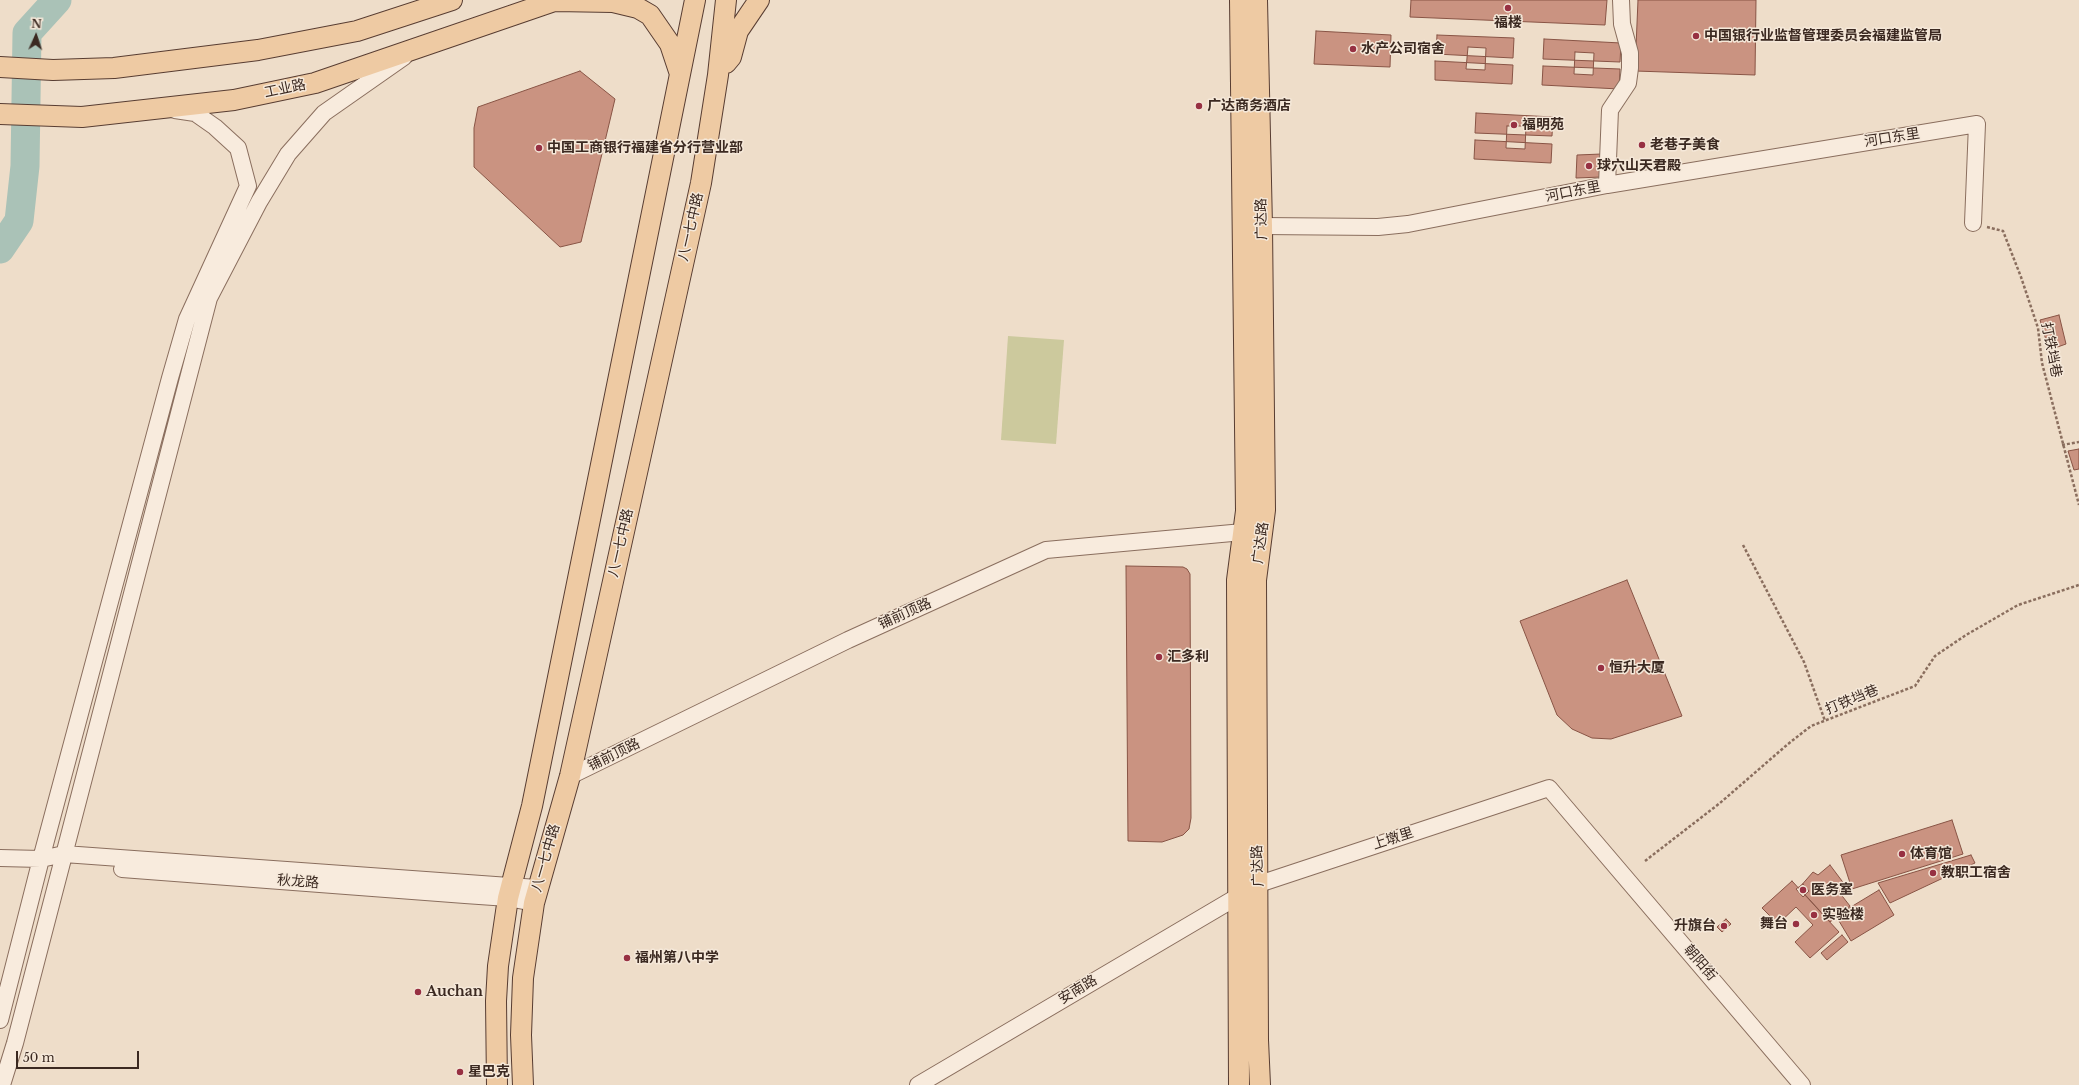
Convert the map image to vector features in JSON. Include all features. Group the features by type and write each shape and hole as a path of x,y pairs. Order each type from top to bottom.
{"main road":[{"path":"6,67 53,70 114,68 258,50 357,31 452,0"},
{"path":"556,0 613,2 638,8 650,15 670,44 681,75"},
{"name":"工业路","path":"7,115 82,117 234,100 315,83 556,0"},
{"name":"八一七中路","path":"496,1085 496,1001 498,966 510,892 532,806 695,0"},
{"name":"八一七中路","path":"523,1085 521,1035 523,978 536,896 570,776 701,183 718,75 726,0"},
{"path":"718,75 731,57 738,31 759,0"},
{"name":"广达路","path":"1240,0 1246,510 1254,531"},
{"name":"广达路","path":"1257,0 1262,226 1254,531 1256,580 1258,1040 1260,1085"},
{"name":"广达路","path":"1240,1085 1237,580 1240,555 1254,531"}],"street":[{"path":"1607,185 1610,110 1617,97 1624,91 1628,83 1630,68 1630,53 1622,24 1621,0"},
{"path":"2,1085 16,1043 209,298 259,202 288,154 324,114 416,49"},
{"path":"0,1020 41,859 187,319 248,186 238,148 215,127 195,113 161,108"},
{"name":"河口东里","path":"1262,226 1394,226 1607,185 1977,124 1973,223"},
{"name":"铺前顶路","path":"570,776 848,640 1046,550 1254,531"},
{"name":"上墩里","path":"1238,895 1258,884 1550,788"},
{"name":"朝阳街","path":"1550,788 1802,1085"},
{"name":"秋龙路","path":"0,858 63,860 510,892 536,896"},
{"name":"安南路","path":"918,1085 1238,895"}],"path":[{"name":"打铁垱巷","path":"1973,223 2003,231 2021,277 2038,328 2042,363 2062,445 2079,505"},
{"path":"2062,445 2079,442"},
{"path":"1743,545 1804,662 1825,721"},
{"name":"打铁垱巷","path":"1645,861 1720,804 1788,744 1811,726 1915,686 1935,656 1966,635 2018,605 2079,585"}],"shaded area":[{"path":"1008,336 1064,340 1056,444 1001,440"}],"building":[{"name":"福楼","path":"1411,0 1607,0 1605,25 1410,17"},
{"name":"中国银行业监督管理委员会福建监管局","path":"1638,0 1756,0 1755,75 1635,71"},
{"name":"水产公司宿舍","path":"1316,31 1391,35 1390,67 1314,64"},
{"path":"1437,35 1514,38 1513,58 1436,54"},
{"path":"1544,39 1621,43 1620,62 1543,59"},
{"path":"1468,47 1486,48 1485,70 1466,69"},
{"path":"1575,52 1594,53 1593,75 1574,74"},
{"name":"福明苑","path":"1435,61 1513,65 1512,84 1435,80"},
{"name":"福明苑","path":"1543,66 1620,69 1619,89 1542,85"},
{"name":"中国工商银行福建省分行营业部","path":"580,71 615,99 581,242 560,247 474,167 474,128 478,107"},
{"name":"福明苑","path":"1476,113 1553,117 1552,136 1475,133"},
{"name":"福明苑","path":"1507,126 1526,126 1525,149 1506,148"},
{"name":"福明苑","path":"1475,140 1552,144 1551,163 1474,159"},
{"name":"球穴山天君殿","path":"1602,154 1602,177 1576,178 1577,155"},
{"path":"2059,315 2066,344 2049,350 2040,320"},
{"path":"2079,449 2079,469 2074,470 2068,451"},
{"name":"汇多利","path":"1126,566 1183,567 1187,569 1190,574 1191,818 1189,829 1183,835 1162,842 1128,841"},
{"name":"恒升大厦","path":"1627,580 1682,716 1611,739 1592,738 1572,729 1557,715 1520,621"},
{"name":"体育馆","path":"1952,820 1963,854 1852,889 1841,855"},
{"name":"教职工宿舍","path":"1971,855 1975,863 1890,903 1878,883"},
{"path":"1830,865 1845,885 1839,892 1850,906 1830,922 1799,888 1813,872 1818,875"},
{"name":"实验楼","path":"1792,881 1839,932 1810,958 1795,942 1813,925 1796,907 1778,924 1762,908"},
{"name":"医务室","path":"1803,884 1809,891 1803,897 1796,889"},
{"path":"1879,890 1894,915 1851,941 1836,916"},
{"name":"升旗台","path":"1726,919 1731,924 1722,932 1717,927"},
{"path":"1842,935 1848,942 1827,960 1821,953"}],"waterway":[{"path":"0,249 19,221 25,166 27,33 57,0"}],"place":[{"name":"福楼","path":"1508,8"},
{"name":"中国银行业监督管理委员会福建监管局","path":"1696,36"},
{"name":"水产公司宿舍","path":"1353,49"},
{"name":"广达商务酒店","path":"1199,106"},
{"name":"福明苑","path":"1514,125"},
{"name":"老巷子美食","path":"1642,145"},
{"name":"中国工商银行福建省分行营业部","path":"539,148"},
{"name":"球穴山天君殿","path":"1589,166"},
{"name":"汇多利","path":"1159,657"},
{"name":"恒升大厦","path":"1601,668"},
{"name":"体育馆","path":"1902,854"},
{"name":"教职工宿舍","path":"1933,873"},
{"name":"医务室","path":"1803,890"},
{"name":"实验楼","path":"1814,915"},
{"name":"舞台","path":"1796,924"},
{"name":"升旗台","path":"1724,926"},
{"name":"福州第八中学","path":"627,958"},
{"name":"Auchan","path":"418,992"},
{"name":"星巴克","path":"460,1072"}]}
